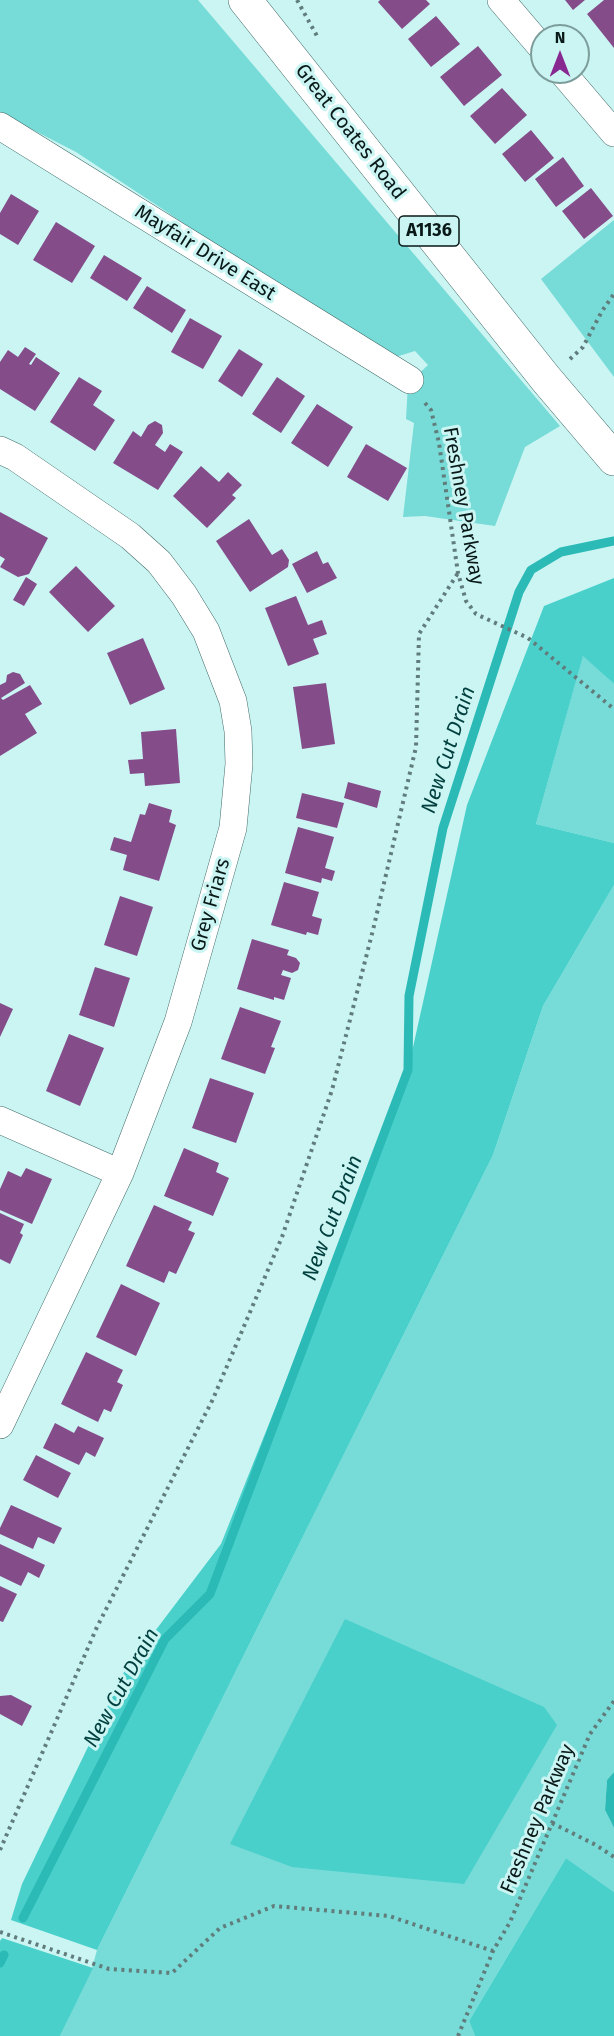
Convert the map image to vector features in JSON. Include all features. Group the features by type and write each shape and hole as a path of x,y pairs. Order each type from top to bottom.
{"main road":[{"name":"Great Coates Road","path":"245,0 546,379 614,459"}],"street":[{"path":"501,0 530,34"},
{"path":"572,84 614,133"},
{"name":"Mayfair Drive East","path":"0,126 410,380"},
{"name":"Grey Friars","path":"0,450 15,457 130,536 159,562 184,595 206,631 233,700 238,731 239,764 233,828 178,1022 120,1173 0,1425"},
{"path":"0,1120 120,1173"}],"path":[{"path":"546,379 583,347 602,310 614,294"},
{"name":"Freshney Parkway","path":"410,380 430,410 439,443 458,573 466,601 476,614 486,620 528,638 614,709"},
{"path":"0,1850 97,1627 213,1399 282,1237 332,1090 374,930 416,747 419,634 458,573"},
{"name":"Freshney Parkway","path":"458,2036 493,1952 510,1922 590,1734 614,1701"},
{"path":"552,1823 596,1845 614,1857"},
{"path":"0,1932 109,1970 172,1973 220,1929 274,1906 389,1916 493,1952"}],"shaded area":[{"path":"0,0 198,0 560,426 525,447 495,526 425,516 403,517 414,423 406,419 408,384 428,365 415,351 389,359 367,350 76,152 0,113"},
{"path":"614,220 614,377 541,279"},
{"path":"614,578 614,684 583,656 536,824 614,843 614,885 543,1006 493,1155 97,1950 11,1920 22,1884 124,1672 221,1544 405,1083 467,805 544,606"},
{"path":"583,655 614,684 614,843 536,824"},
{"path":"614,885 614,1772 607,1780 605,1810 614,1828 614,1892 566,1858 469,2021 475,2036 60,2036 92,1968 97,1950 493,1155 543,1006"},
{"path":"345,1619 544,1707 557,1725 464,1884 292,1867 230,1844"},
{"path":"614,1772 614,1828 605,1810 607,1780"},
{"path":"566,1858 614,1892 614,2036 475,2036 469,2021"},
{"path":"2,1938 93,1968 60,2036 0,2036 0,1941"}],"building":[{"path":"380,0 426,0 430,4 402,29 378,2"},
{"path":"565,0 585,0 573,10"},
{"path":"604,0 614,0 614,48 587,14"},
{"path":"436,16 460,44 431,67 408,39"},
{"path":"478,46 502,75 464,106 440,77"},
{"path":"502,88 527,115 495,144 470,116"},
{"path":"531,130 554,158 525,182 502,154"},
{"path":"563,157 584,186 556,207 535,179"},
{"path":"591,188 613,216 584,239 562,211"},
{"path":"11,194 39,211 18,245 0,234 0,213"},
{"path":"56,222 95,246 72,283 33,260"},
{"path":"104,255 142,278 127,301 90,278"},
{"path":"147,286 186,310 172,333 133,308"},
{"path":"190,318 222,336 203,369 171,352"},
{"path":"25,347 36,354 29,364 31,365 36,357 60,373 35,411 0,389 0,362 8,350 18,357"},
{"path":"239,349 263,364 242,397 218,381"},
{"path":"79,377 102,391 93,405 115,420 95,451 50,422"},
{"path":"277,377 305,396 281,433 252,414"},
{"path":"317,404 353,427 328,467 291,443"},
{"path":"155,421 162,425 163,433 155,445 165,452 170,444 183,452 158,490 113,463 133,431 141,437 148,425"},
{"path":"366,444 407,468 388,501 347,477"},
{"path":"201,466 219,482 228,472 242,485 232,495 236,498 207,528 173,496"},
{"path":"0,512 48,538 29,574 18,577 0,567 5,559 0,556"},
{"path":"249,519 272,555 282,549 289,560 288,567 250,592 216,541"},
{"path":"317,551 323,564 328,562 337,578 307,593 292,564"},
{"path":"76,566 115,606 88,632 49,592"},
{"path":"26,577 37,584 24,606 13,600"},
{"path":"296,596 308,625 322,620 327,634 313,639 319,654 288,666 265,608"},
{"path":"143,638 165,689 130,705 107,653"},
{"path":"13,672 20,674 25,683 1,698 3,700 30,685 42,704 25,714 37,733 0,756 0,685 6,682 7,675"},
{"path":"326,683 335,744 302,749 293,687"},
{"path":"176,729 180,783 145,786 144,773 130,774 128,760 143,759 141,732"},
{"path":"348,782 381,791 377,808 344,798"},
{"path":"302,793 344,803 337,828 296,818"},
{"path":"149,803 172,810 169,822 176,825 159,881 123,870 127,855 110,850 114,837 131,842 140,814 145,815"},
{"path":"298,827 334,837 325,868 335,871 332,881 322,878 321,883 285,873"},
{"path":"284,882 319,892 312,916 322,919 318,935 307,932 306,935 271,925"},
{"path":"120,896 153,907 137,956 104,945"},
{"path":"252,939 289,950 287,955 296,958 300,963 298,970 292,973 283,970 281,975 291,978 284,1000 274,997 274,1000 237,989"},
{"path":"95,967 130,978 114,1027 79,1015"},
{"path":"0,1003 13,1009 0,1037"},
{"path":"240,1007 281,1021 271,1047 275,1048 265,1074 221,1059"},
{"path":"69,1034 104,1048 80,1106 46,1091"},
{"path":"210,1078 254,1093 236,1143 192,1128"},
{"path":"184,1148 219,1163 216,1172 229,1178 213,1216 164,1196"},
{"path":"26,1168 52,1179 32,1224 0,1210 0,1189 8,1171 21,1177"},
{"path":"154,1205 192,1222 188,1230 195,1233 176,1274 169,1271 164,1283 126,1266"},
{"path":"0,1213 24,1224 20,1233 23,1235 10,1264 0,1259"},
{"path":"121,1284 160,1303 136,1356 96,1337"},
{"path":"86,1352 123,1370 117,1382 123,1385 111,1412 104,1409 98,1422 61,1404"},
{"path":"55,1423 74,1433 78,1426 104,1438 95,1457 86,1452 79,1465 43,1448"},
{"path":"36,1455 71,1473 58,1498 23,1480"},
{"path":"11,1505 62,1528 54,1544 38,1537 33,1549 0,1534 0,1528"},
{"path":"0,1544 45,1565 39,1578 28,1572 21,1586 0,1576"},
{"path":"0,1586 17,1594 3,1622 0,1621"},
{"path":"11,1695 32,1706 22,1726 0,1714 0,1696"}],"waterway":[{"name":"New Cut Drain","path":"23,1918 165,1639 210,1594 408,1070 409,996 443,828 519,592 531,570 561,552 614,541"},
{"name":"New Cut Drain","path":"0,1963 4,1955"}]}
